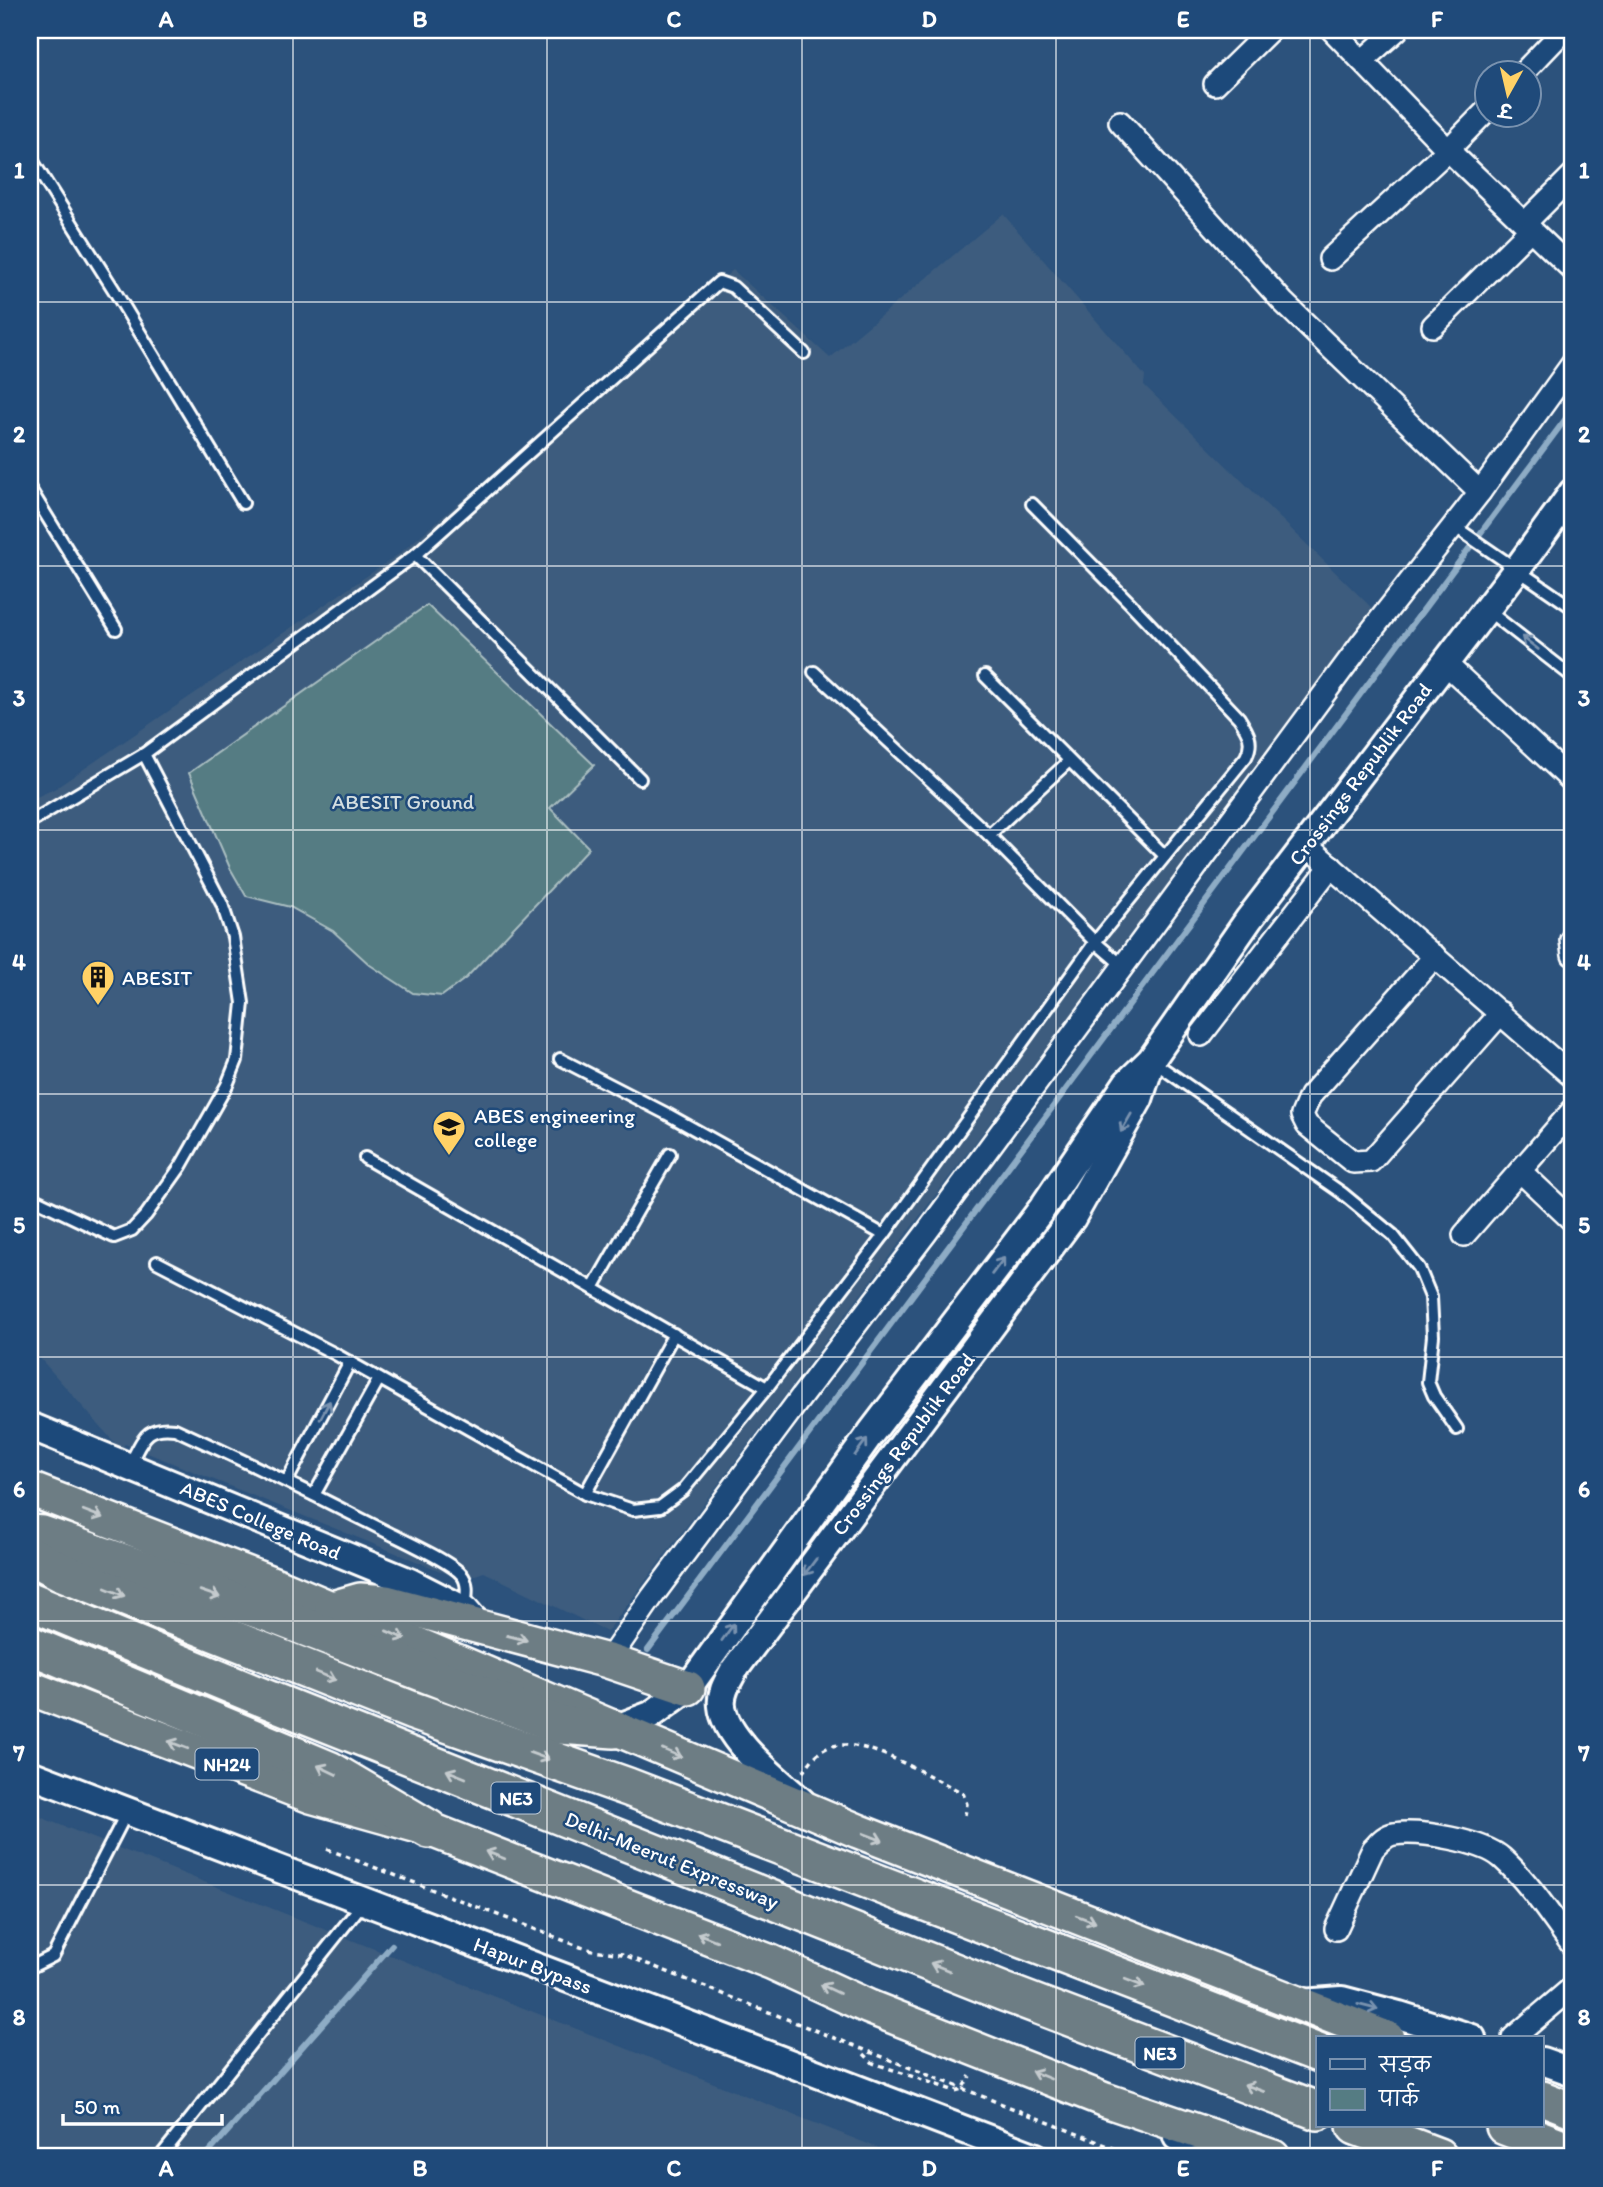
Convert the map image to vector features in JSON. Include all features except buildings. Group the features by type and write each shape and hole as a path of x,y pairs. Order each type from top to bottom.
{"highway":[{"path":"30,1489 332,1608 614,1729 800,1800 1382,2036"},
{"path":"30,1534 42,1535 269,1614 560,1725 614,1729"},
{"path":"30,1555 60,1571 401,1706 628,1787 1316,2052"},
{"path":"332,1608 360,1600 386,1602 473,1619 688,1688"},
{"name":"Delhi-Meerut Expressway","path":"30,1601 1004,1992 1316,2110"},
{"path":"30,1621 240,1705 254,1707 271,1699"},
{"path":"30,1644 329,1770 429,1829 771,1962 869,2007 1105,2100 1273,2157"},
{"name":"NH24","path":"30,1688 312,1797 429,1829"},
{"path":"1544,2099 1573,2110"},
{"path":"1361,2128 1438,2157"},
{"path":"1510,2128 1573,2152"}],"street":[{"path":"1215,84 1270,30"},
{"path":"1332,30 1448,150 1573,270"},
{"path":"1362,61 1397,30"},
{"path":"1535,60 1564,30"},
{"path":"1120,122 1283,302 1480,492"},
{"path":"1330,259 1474,123"},
{"path":"1433,326 1573,175"},
{"path":"608,1661 668,1575 1361,644 1463,532 1480,492 1573,363"},
{"name":"Crossings Republik Road","path":"614,1729 651,1715 688,1688 871,1433 1041,1210 1127,1083 1151,1060 1249,919 1518,568 1573,492"},
{"path":"1445,663 1572,779"},
{"path":"1306,845 1573,1077"},
{"path":"1201,1035 1331,866"},
{"path":"1573,937 1573,956"},
{"path":"1435,956 1310,1096 1303,1115 1307,1125 1353,1162 1371,1161 1501,1013"},
{"name":"Crossings Republik Road","path":"800,1800 752,1755 730,1728 722,1706 725,1686 734,1670 1072,1218 1139,1100 1151,1060"},
{"path":"1464,1235 1573,1110"},
{"path":"1520,1171 1573,1221"},
{"name":"ABES College Road","path":"30,1426 410,1582 473,1619"},
{"name":"Hapur Bypass","path":"30,1774 1035,2157"},
{"path":"1336,1929 1373,1849 1382,1839 1392,1834 1428,1834 1484,1847 1502,1857 1573,1946"},
{"path":"1515,2036 1573,1987"},
{"path":"1300,2003 1342,2000 1466,2036"},
{"path":"1544,2062 1573,2072"},
{"path":"1105,2100 1219,2157"}],"lane":[{"path":"30,157 243,503"},
{"path":"30,822 144,754 415,555 719,282 733,288 804,353"},
{"path":"30,489 116,629"},
{"path":"157,1262 350,1362 585,1493 633,1510 660,1507 683,1490 768,1388 884,1235 1095,942 1246,757 1251,747 1250,735 1239,718 1032,504"},
{"path":"1463,532 1573,608"},
{"path":"415,555 640,779"},
{"path":"1486,609 1573,677"},
{"path":"814,672 989,835 1095,942 1123,966"},
{"path":"985,676 1165,856"},
{"path":"30,1197 114,1237 132,1230 181,1166 227,1085 237,1060 243,1003 233,937 222,904 144,754"},
{"path":"989,835 1069,761"},
{"path":"560,1059 667,1114 884,1235"},
{"path":"1151,1060 1342,1193 1393,1235 1419,1268 1431,1297 1433,1336 1428,1382 1434,1396 1457,1429"},
{"path":"593,1288 670,1154"},
{"path":"365,1158 768,1388"},
{"path":"585,1493 674,1334"},
{"path":"287,1481 350,1362"},
{"path":"314,1494 379,1378"},
{"path":"129,1465 147,1434 159,1427 175,1429 314,1494 461,1573 466,1581 473,1619"},
{"path":"30,1965 54,1956 128,1811"},
{"path":"160,2157 365,1900"}],"path":[{"path":"800,1800 815,1756 827,1748 848,1744 867,1747 962,1793 967,1804 965,1815"},
{"path":"327,1849 586,1950 622,1954 1136,2157"},
{"path":"864,2054 873,2063 955,2091 967,2084 979,2050"}],"shaded area":[{"path":"1003,214 1145,376 1144,385 1375,611 607,1632 484,1572 467,1578 453,1576 125,1444 121,1450 30,1347 30,800 56,788 399,554 733,270 830,358"},
{"path":"30,1813 901,2157 30,2157"}],"green space":[{"name":"ABESIT Ground","path":"427,605 594,765 550,808 589,848 466,978 442,996 413,993 370,965 333,931 290,907 246,896 230,868 189,773"}],"waterway":[{"path":"648,1650 1573,409"},
{"path":"205,2157 392,1945"}],"place":[{"name":"ABESIT","path":"98,1007"},
{"name":"ABES engineering college","path":"449,1157"}]}
